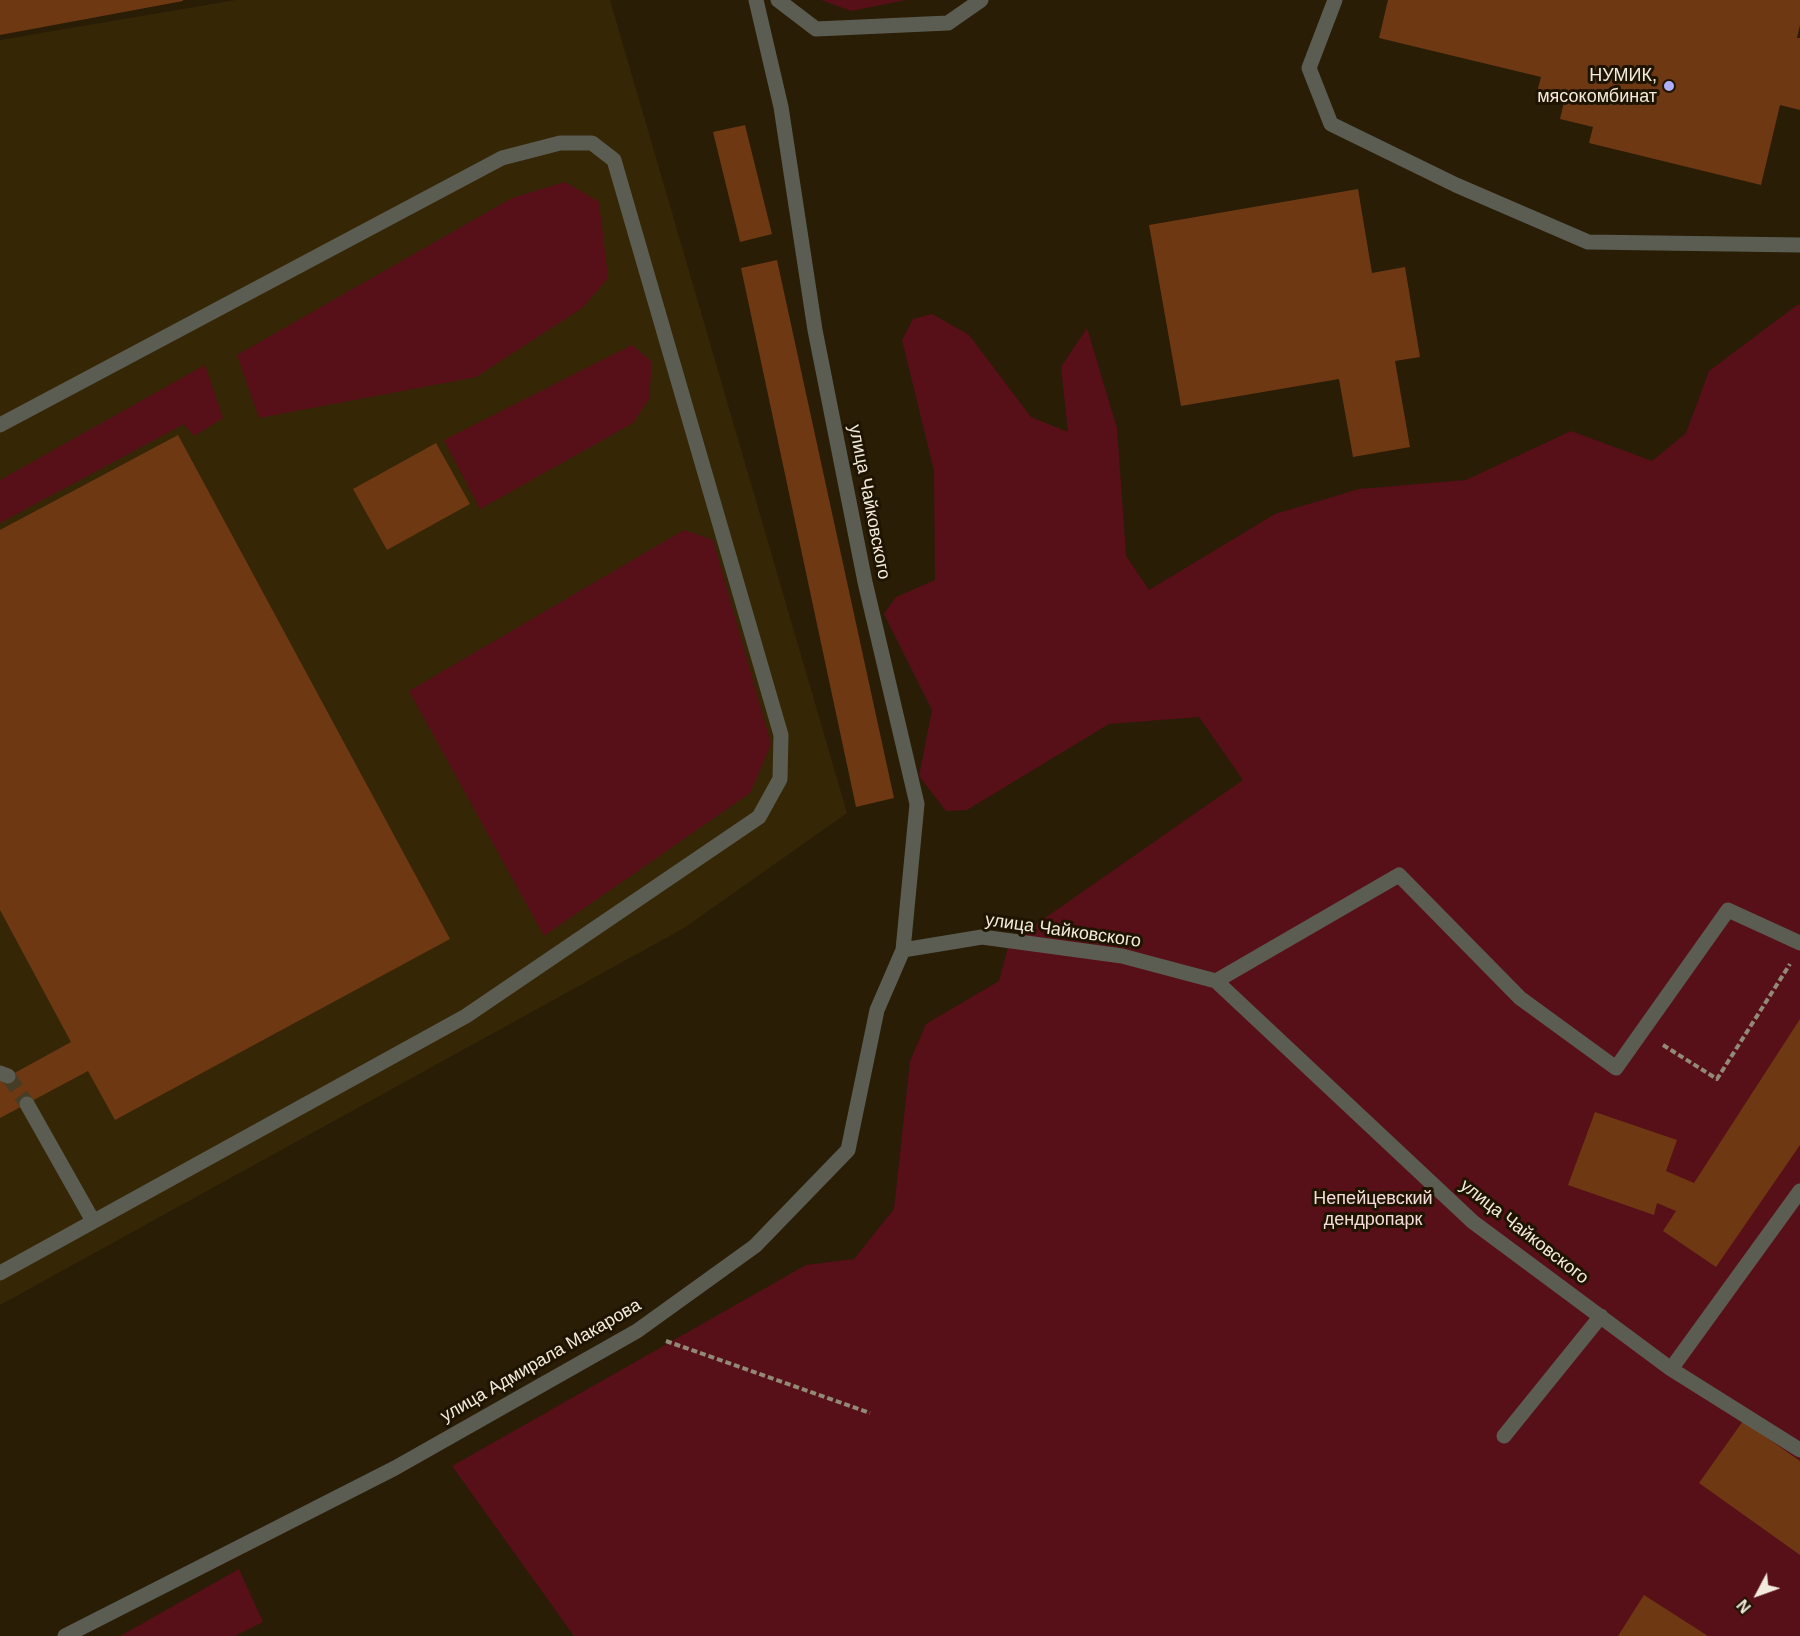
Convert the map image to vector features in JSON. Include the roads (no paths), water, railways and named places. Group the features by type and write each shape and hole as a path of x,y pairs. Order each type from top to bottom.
{"street":[{"name":"улица Чайковского","path":"756,0 781,107 815,330 865,582 917,804 903,950 982,938 1122,956 1216,981 1473,1222 1671,1369 1800,1450"},
{"path":"778,0 816,29 948,23 981,0"},
{"path":"1335,0 1309,68 1331,124 1456,185 1588,242 1800,245"},
{"path":"0,425 502,158 560,143 592,143 614,160 782,735 780,779 759,817 466,1016 0,1273"},
{"path":"1216,981 1399,875 1520,998 1616,1068 1728,910 1797,951"},
{"name":"улица Адмирала Макарова","path":"66,1636 395,1468 637,1331 755,1246 848,1150 877,1010 903,950"},
{"path":"27,1104 93,1221"},
{"path":"1671,1369 1800,1191"},
{"path":"1504,1437 1600,1316"}],"tunnel":[{"path":"8,1076 27,1104"}],"place":[{"name":"НУМИК, мясокомбинат","path":"1669,86"}],"park label":[{"name":"Непейцевский дендропарк","path":"1373,1209"}]}
